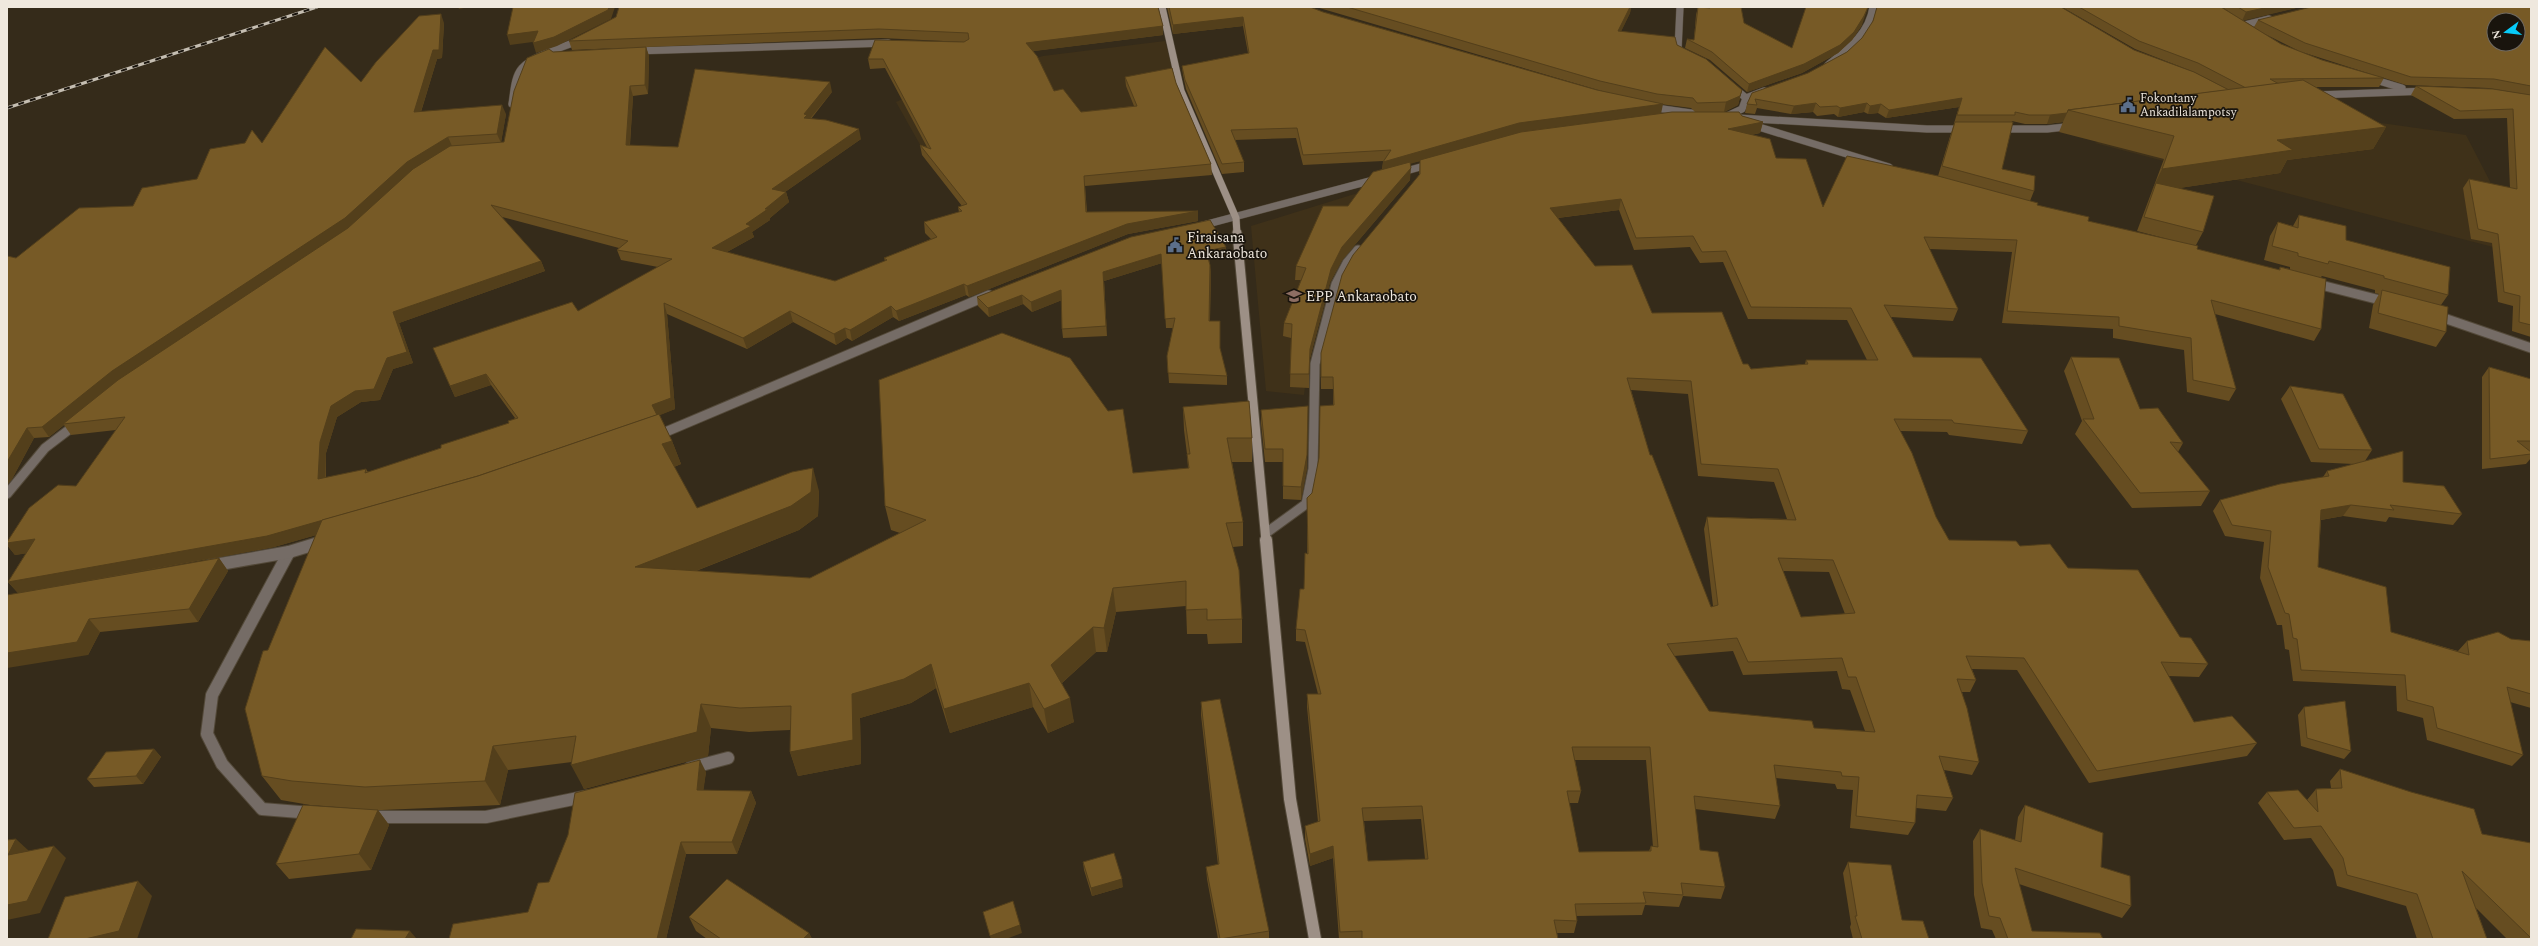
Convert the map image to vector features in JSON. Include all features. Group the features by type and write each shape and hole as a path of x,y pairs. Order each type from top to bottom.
{"street":[{"path":"1162,7 1181,91 1236,218 1290,799 1315,939"},
{"path":"1680,7 1678,50 1692,57"},
{"path":"1824,68 1852,47 1873,17 1873,7"},
{"path":"2241,26 2277,17"},
{"path":"2230,18 2250,33"},
{"path":"511,112 516,83 523,67 534,59 559,51 587,37"},
{"path":"625,51 776,45 898,43"},
{"path":"534,59 562,55"},
{"path":"2362,76 2409,90"},
{"path":"1734,88 1746,98"},
{"path":"1746,98 1775,88"},
{"path":"2309,96 2409,90 2433,91"},
{"path":"1720,117 1742,109 1746,98"},
{"path":"1640,105 1707,116 1669,118"},
{"path":"1720,117 1927,129 1972,129"},
{"path":"1720,117 1894,169"},
{"path":"1987,129 2047,129 2079,126"},
{"path":"1190,227 1236,218 1436,162"},
{"path":"1414,169 1415,182"},
{"path":"1266,533 1306,504 1313,469 1315,364 1336,284 1347,263 1362,245"},
{"path":"2306,281 2398,305"},
{"path":"644,441 919,323 999,291"},
{"path":"2428,313 2531,348"},
{"path":"7,494 46,448 86,416"},
{"path":"203,567 289,552 335,538"},
{"path":"289,552 212,695 207,734 222,764 262,809 322,814"},
{"path":"676,772 728,758"},
{"path":"360,816 486,817 602,792"}],"shaded area":[{"path":"1165,41 1188,126 927,157 896,102 962,72 1003,68 1043,56"},
{"path":"2367,121 2466,135 2496,193 2493,247 2095,143 2128,129"},
{"name":"EPP Ankaraobato","path":"1403,179 1352,246 1310,346 1304,395 1266,391 1251,226"}],"building":[{"path":"513,7 609,7 608,10 554,37 533,43 538,31 507,35"},
{"path":"619,7 1158,7 1163,26 1026,43 1037,56 1054,91 1063,89 1081,112 1137,106 1125,77 1172,68 1176,83 1211,164 1084,176 1086,212 1198,211 1127,224 967,286 964,284 896,311 891,306 850,330 845,328 834,334 790,311 743,338 664,303 671,398 652,405 657,415 478,476 267,536 8,582 35,539 7,543 29,508 58,485 76,486 125,417 63,424 118,380 348,228 413,169 450,146 504,142 514,91 527,58 549,49 553,52 646,47 645,85 630,86 626,145 678,147 695,69 830,82 804,114 807,115 804,118 826,120 859,129 772,189 786,192 765,209 768,209 746,224 751,226 712,248 835,281 887,260 884,258 937,237 924,222 962,211 958,207 967,204 920,145 931,149 883,59 868,59 875,40 964,42 969,39 968,33 879,29 569,41 616,17","holes":["491,205 628,241 617,250 672,259 578,311 572,302 433,348 450,386 486,374 518,418 508,421 509,423 441,445 441,448 365,473 366,469 318,479 320,442 331,406 355,391 374,389 387,358 407,352 393,312 541,261"]},
{"path":"1169,7 1310,7 1597,90 1663,104 1519,123 1383,162 1391,150 1303,155 1297,128 1231,130 1244,162 1222,164 1185,80 1182,66 1249,53 1243,17 1173,25"},
{"path":"1347,7 1630,7 1618,31 1675,37 1677,45 1706,59 1742,90 1740,96 1726,102 1697,103 1693,98 1657,94 1600,81"},
{"path":"1698,7 1741,7 1744,23 1792,48 1806,7 1868,7 1854,32 1840,45 1804,64 1749,84 1712,52 1687,39 1694,40"},
{"path":"1877,7 2061,7 2134,50 2194,72 2229,90 2068,110 2067,113 2050,115 2029,115 2015,112 2015,115 1957,115 1962,98 1889,110 1881,104 1870,106 1867,103 1840,108 1837,106 1820,107 1816,103 1794,106 1755,99 1757,105 1747,104 1752,93 1808,73 1847,52 1862,38 1873,21"},
{"path":"2079,7 2221,7 2281,44 2322,60 2384,78 2270,79 2279,84 2246,88 2198,63 2139,41"},
{"path":"2238,7 2269,7 2246,12"},
{"path":"2311,7 2531,7 2531,86 2494,79 2411,77 2305,43 2258,20"},
{"path":"441,14 439,50 433,50 414,112 502,105 497,134 448,137 407,162 345,218 112,371 42,427 27,428 7,462 7,256 16,258 79,208 133,206 142,188 197,179 210,149 245,143 252,130 262,143 325,47 361,82 376,62 419,16"},
{"path":"2303,80 2386,127 2277,140 2293,150 2162,169 2174,136 2068,110"},
{"path":"2416,86 2493,89 2531,95 2531,325 2519,322 2520,296 2504,292 2498,234 2478,229 2469,179 2517,189 2513,109 2460,111"},
{"path":"1672,112 1739,112 1742,116 1763,122 1728,129 1770,139 1776,158 1806,159 1823,207 1847,156 1938,176 2038,203 2037,205 2089,217 2088,221 2198,246 2197,249 2280,270 2280,267 2326,279 2321,329 2211,300 2236,389 2193,380 2191,338 2119,326 2119,317 2007,311 2017,240 1924,237 1958,309 1884,305 1913,357 1981,358 2028,431 1954,423 1952,420 1894,419 1912,453 1936,517 1949,540 2016,541 2020,546 2050,544 2068,568 2138,570 2180,637 2191,638 2208,664 2161,662 2194,722 2232,716 2257,743 2097,771 2024,658 1966,656 1976,680 1957,679 1967,708 1979,762 1939,756 1953,798 1917,795 1915,823 1856,816 1859,777 1842,776 1841,772 1774,765 1780,806 1694,796 1700,850 1718,852 1725,887 1681,883 1683,895 1643,892 1646,903 1575,904 1577,921 1554,920 1558,939 1362,939 1362,931 1340,932 1333,846 1310,854 1305,826 1320,821 1307,694 1321,694 1305,630 1296,629 1300,589 1304,589 1305,553 1308,554 1307,498 1312,493 1319,458 1320,406 1334,405 1333,377 1321,377 1321,353 1342,275 1353,255 1420,174 1420,160 1521,132","holes":["1621,199 1636,238 1693,236 1702,252 1726,251 1751,307 1851,308 1878,360 1806,360 1808,364 1751,369 1748,364 1743,364 1722,312 1652,313 1632,265 1595,266 1550,208","1627,378 1691,381 1701,464 1778,469 1796,520 1707,517 1718,605 1711,607 1652,455 1650,455","1778,558 1833,560 1855,613 1801,617","1737,638 1748,662 1842,658 1848,677 1856,677 1875,732 1814,728 1812,721 1709,711 1667,644","1572,747 1650,747 1658,847 1651,846 1651,851 1579,852 1567,791 1581,791","1422,806 1428,859 1368,861 1362,808"]},
{"path":"1955,122 2013,122 2002,169 2035,176 2034,191 1942,166"},
{"path":"1410,162 1411,168 1342,247 1331,269 1310,349 1309,374 1290,374 1292,324 1284,323 1306,268 1296,266 1323,206 1348,206 1373,172"},
{"path":"2156,183 2214,196 2203,232 2144,217"},
{"path":"2299,215 2346,226 2346,240 2450,267 2448,295 2384,278 2384,276 2329,261 2328,264 2298,256 2298,253 2272,246 2278,222 2298,228"},
{"path":"1210,220 1226,247 1206,251 1210,265 1209,321 1220,321 1220,348 1227,376 1168,373 1167,356 1175,318 1165,319 1161,254 1103,272 1106,326 1062,329 1061,290 1031,302 1022,295 988,308 977,297 1131,237"},
{"path":"2382,290 2448,307 2446,332 2378,313"},
{"path":"1002,333 1070,358 1108,411 1123,409 1133,473 1189,468 1187,454 1190,454 1183,407 1249,401 1252,438 1227,438 1243,522 1226,523 1239,570 1242,619 1207,620 1207,609 1186,610 1186,581 1113,588 1104,628 1093,627 1051,665 1070,698 1044,709 1029,683 944,709 931,664 904,679 852,694 853,740 790,752 791,706 740,708 701,704 697,732 571,765 576,736 493,746 485,781 365,787 292,781 262,776 245,709 263,651 268,650 322,520 478,476 659,414 672,441 662,444 697,508 792,472 813,468 811,492 791,506 635,567 810,578 926,520 885,506 879,380"},
{"path":"2071,357 2119,358 2140,409 2158,408 2183,443 2170,442 2210,491 2140,493 2083,419 2094,419"},
{"path":"2489,367 2531,379 2531,441 2517,441 2531,452 2531,454 2490,459"},
{"path":"2290,386 2343,394 2372,450 2319,449"},
{"path":"1308,406 1307,455 1301,487 1283,486 1283,449 1265,449 1261,410"},
{"path":"2403,451 2403,482 2444,486 2462,514 2390,505 2394,510 2351,505 2321,510 2318,567 2386,587 2391,632 2469,655 2467,641 2498,632 2511,639 2531,641 2531,694 2507,687 2523,755 2437,728 2433,707 2407,700 2405,675 2301,670 2297,639 2293,638 2289,614 2285,613 2268,567 2271,531 2232,525 2220,500 2280,484 2329,476 2327,471"},
{"path":"219,558 189,609 89,619 77,642 7,653 7,595"},
{"path":"1220,699 1269,931 1220,939 1206,867 1219,864 1201,702"},
{"path":"2345,701 2351,751 2307,738 2304,707"},
{"path":"154,749 136,776 87,779 106,752"},
{"path":"700,760 697,790 751,791 732,842 681,842 657,939 449,939 453,924 528,912 538,883 549,882 568,835 575,793"},
{"path":"2340,769 2411,792 2474,809 2482,834 2531,843 2531,938 2462,871 2487,939 2433,939 2417,894 2347,875 2343,858 2321,826 2294,828 2267,792 2298,790 2318,812 2316,789 2342,788"},
{"path":"303,805 378,810 359,854 276,864"},
{"path":"2025,805 2103,833 2101,867 2130,876 2131,906 2015,868 2032,931 2100,933 2103,939 2008,939 2000,918 1989,916 1982,883 1980,829 2021,842"},
{"path":"16,839 8,855 54,846 27,901 7,905 7,840"},
{"path":"1114,853 1122,879 1091,888 1083,862"},
{"path":"1848,862 1891,865 1902,920 1923,921 1929,939 1862,939 1855,916 1857,916"},
{"path":"727,879 809,933 803,939 721,939 689,917"},
{"path":"138,881 119,931 85,939 48,939 65,897"},
{"path":"1013,901 1020,925 990,936 983,912"},
{"path":"356,929 410,931 405,939 351,939"}],"railway":[{"path":"7,108 317,7"}],"place":[{"name":"Fokontany Ankadilalampotsy","path":"2128,105"},
{"name":"Firaisana Ankaraobato","path":"1175,245"},
{"name":"EPP Ankaraobato","path":"1294,296"}]}
